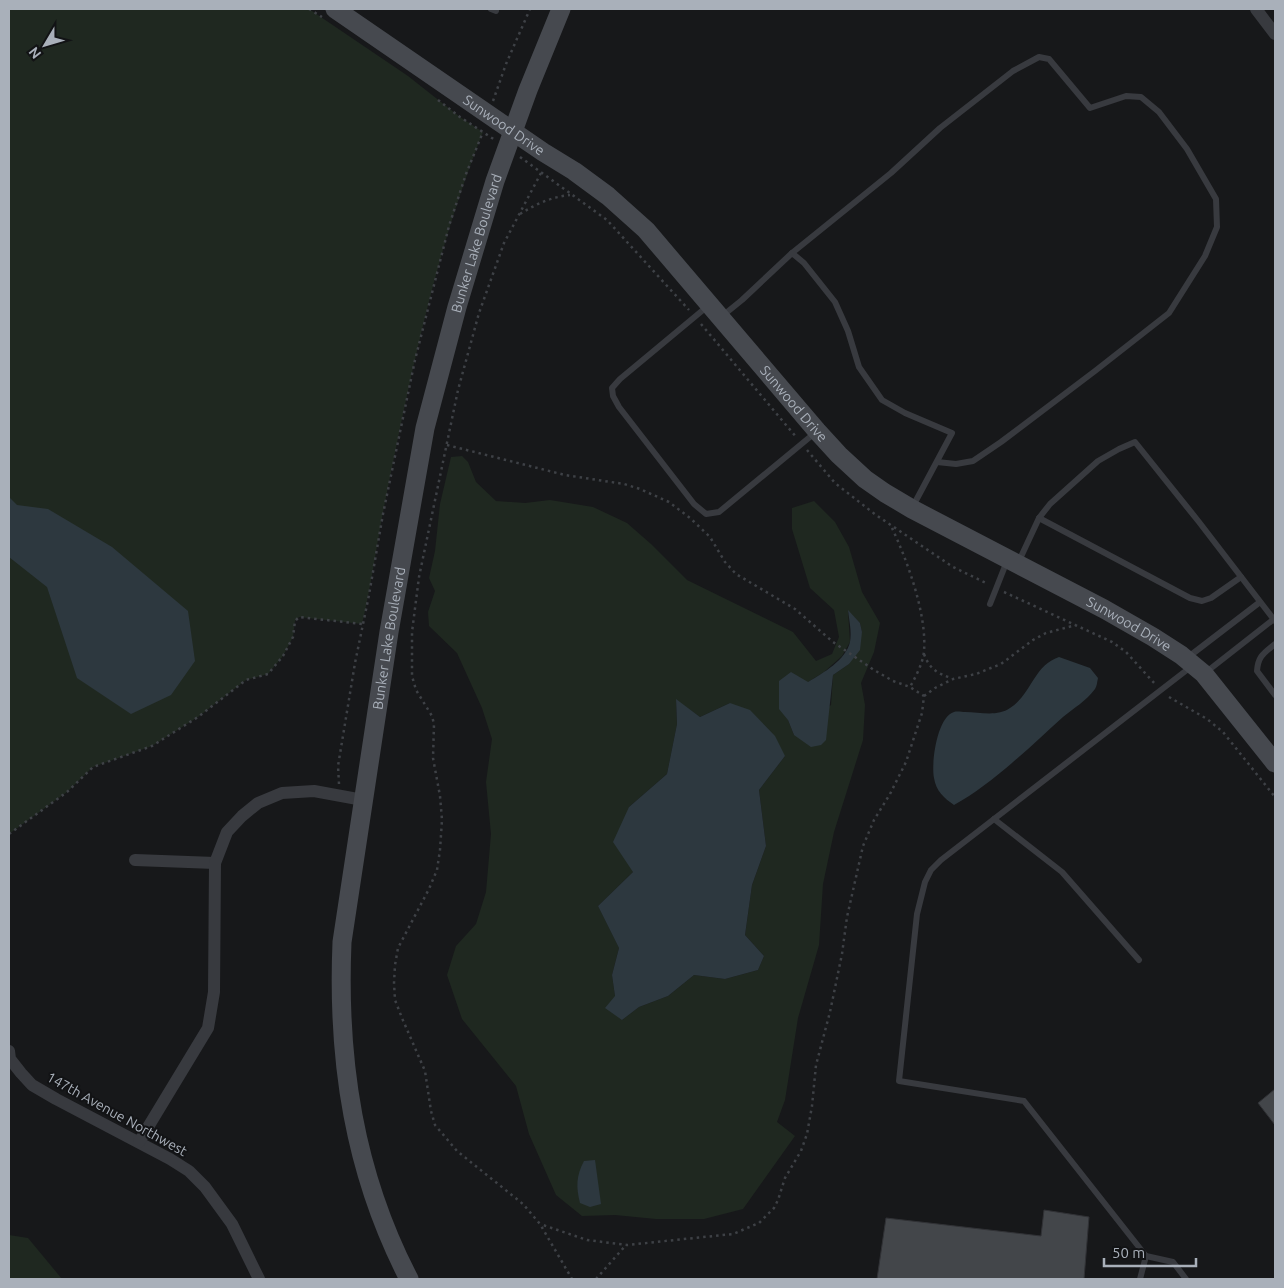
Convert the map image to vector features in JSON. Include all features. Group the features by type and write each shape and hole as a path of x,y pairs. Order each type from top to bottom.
{"main road":[{"name":"Sunwood Drive","path":"335,9 574,171 628,213 646,230 817,431 865,479 912,509 1145,632 1195,666 1275,763"},
{"name":"Bunker Lake Boulevard","path":"409,1279 390,1238 368,1178 354,1121 343,1054 340,990 342,942 389,632 425,428 481,224 537,64 561,9"}],"street":[{"path":"1256,9 1275,34"},
{"path":"138,1142 208,1028 214,992 215,863 227,832 258,803 282,794 298,791 314,792 363,800"},
{"path":"135,860 215,863"},
{"name":"147th Avenue Northwest","path":"9,1051 10,1059 32,1084 189,1171 205,1187 232,1224 259,1279"}],"lane":[{"path":"817,431 719,512 706,514 694,504 619,407 613,396 612,388 620,379 715,311 742,300 792,253 891,173 940,128 1013,71 1038,57 1050,59 1090,108 1126,96 1141,97 1159,112 1187,149 1216,199 1217,227 1205,256 1169,312 1095,371 973,461 956,464 937,462"},
{"path":"792,253 804,263 835,302 848,331 859,367 882,400 905,413 952,433 912,509"},
{"path":"990,604 1013,561 1039,518 1050,504 1098,461 1135,442 1274,620 1195,666"},
{"path":"1039,518 1190,598 1202,601 1211,598 1241,577"},
{"path":"1186,1279 1173,1262 1146,1256 1024,1101 898,1082 917,914 931,870 941,860 1195,666 1260,602"},
{"path":"1275,644 1264,653 1258,662 1257,671 1275,695"},
{"path":"994,820 1062,872 1139,960"},
{"path":"1140,1279 1146,1256"}],"path":[{"path":"494,98 506,64 530,9"},
{"path":"339,796 338,766 362,624 404,408 449,226 466,174 483,132"},
{"path":"526,162 540,173 504,243 480,313 458,390 419,577 412,632 412,676 416,690 432,716 434,724 433,758 442,820 437,870 398,948 395,965 395,1000 425,1071 435,1125 457,1151 523,1204 540,1224 572,1279"},
{"path":"519,215 548,199 572,195"},
{"path":"447,446 564,475 624,484 669,502 710,537 725,562 736,574 795,609 833,642 874,670 893,681 910,687 924,696"},
{"path":"891,526 903,551 911,575 922,622 924,652 931,668 936,673 953,679"},
{"path":"9,834 67,792 94,767 152,746 198,717 246,680 268,674 283,656 292,638 295,621 298,617 362,624"},
{"path":"540,1224 587,1240 626,1245 733,1234 768,1216 778,1200 785,1178 801,1151 806,1134 812,1106 816,1065 832,1002 864,846 874,820 906,762 922,713 924,696 953,679 989,670 1012,657 1033,640 1046,633 1076,624"},
{"path":"910,687 924,652"},
{"path":"1169,697 1207,719 1223,732 1275,797"},
{"path":"596,1279 626,1245"}],"shaded area":[{"path":"9,9 309,9 408,76 460,117 483,132 450,225 424,320 383,512 362,624 299,617 295,621 293,637 283,656 268,674 246,680 198,717 152,746 93,767 67,792 9,834"},
{"path":"462,456 468,462 476,482 496,501 525,503 550,500 593,507 627,523 687,580 793,632 816,661 832,654 839,637 834,610 810,588 792,529 792,508 814,501 835,522 849,547 862,592 880,623 874,652 861,683 865,705 863,740 834,832 823,884 819,945 798,1018 785,1100 777,1122 795,1136 743,1209 704,1219 656,1219 615,1215 582,1216 556,1195 529,1134 516,1086 462,1019 447,975 456,946 476,924 486,892 491,834 486,782 492,739 482,708 457,653 429,626 428,612 435,591 429,578 435,551 440,504 451,457","holes":["848,611 860,623 862,632 849,664 833,675 831,705 794,735 788,720 808,682 824,672 842,656 850,642","676,700 700,717 730,703 785,756 759,790 766,846 752,885 745,935 764,956 758,970 725,979 694,975 668,996 639,1007 622,1020 615,996 612,975 619,948 598,906 633,872 629,807 667,774 677,724"]},
{"path":"9,497 17,505 48,509 112,547 188,611 195,661 171,695 131,714 77,678 47,587 9,557"},
{"path":"848,610 860,623 862,632 860,650 849,664 833,675 826,740 821,745 811,747 794,735 788,720 779,709 779,681 791,672 808,682 827,670 844,655 850,642 851,630"},
{"path":"1059,657 1090,668 1098,678 1095,689 1084,701 996,776 954,805 939,790 935,783 933,771 936,741 943,722 954,712 988,713 1005,711 1017,702 1043,667"},
{"path":"676,699 700,717 730,703 750,710 775,736 785,756 759,790 766,846 752,885 745,935 764,956 758,970 725,979 694,975 668,996 639,1007 622,1020 605,1008 615,996 612,975 619,948 598,906 633,872 613,842 629,807 667,774 677,724"},
{"path":"595,1160 601,1204 590,1207 580,1203 578,1192 579,1172 584,1161"},
{"path":"9,1235 28,1238 62,1279 9,1279"}],"building":[{"path":"1275,1089 1275,1125 1258,1103"},
{"path":"1044,1210 1089,1217 1084,1279 877,1279 886,1218 1041,1236"}]}
